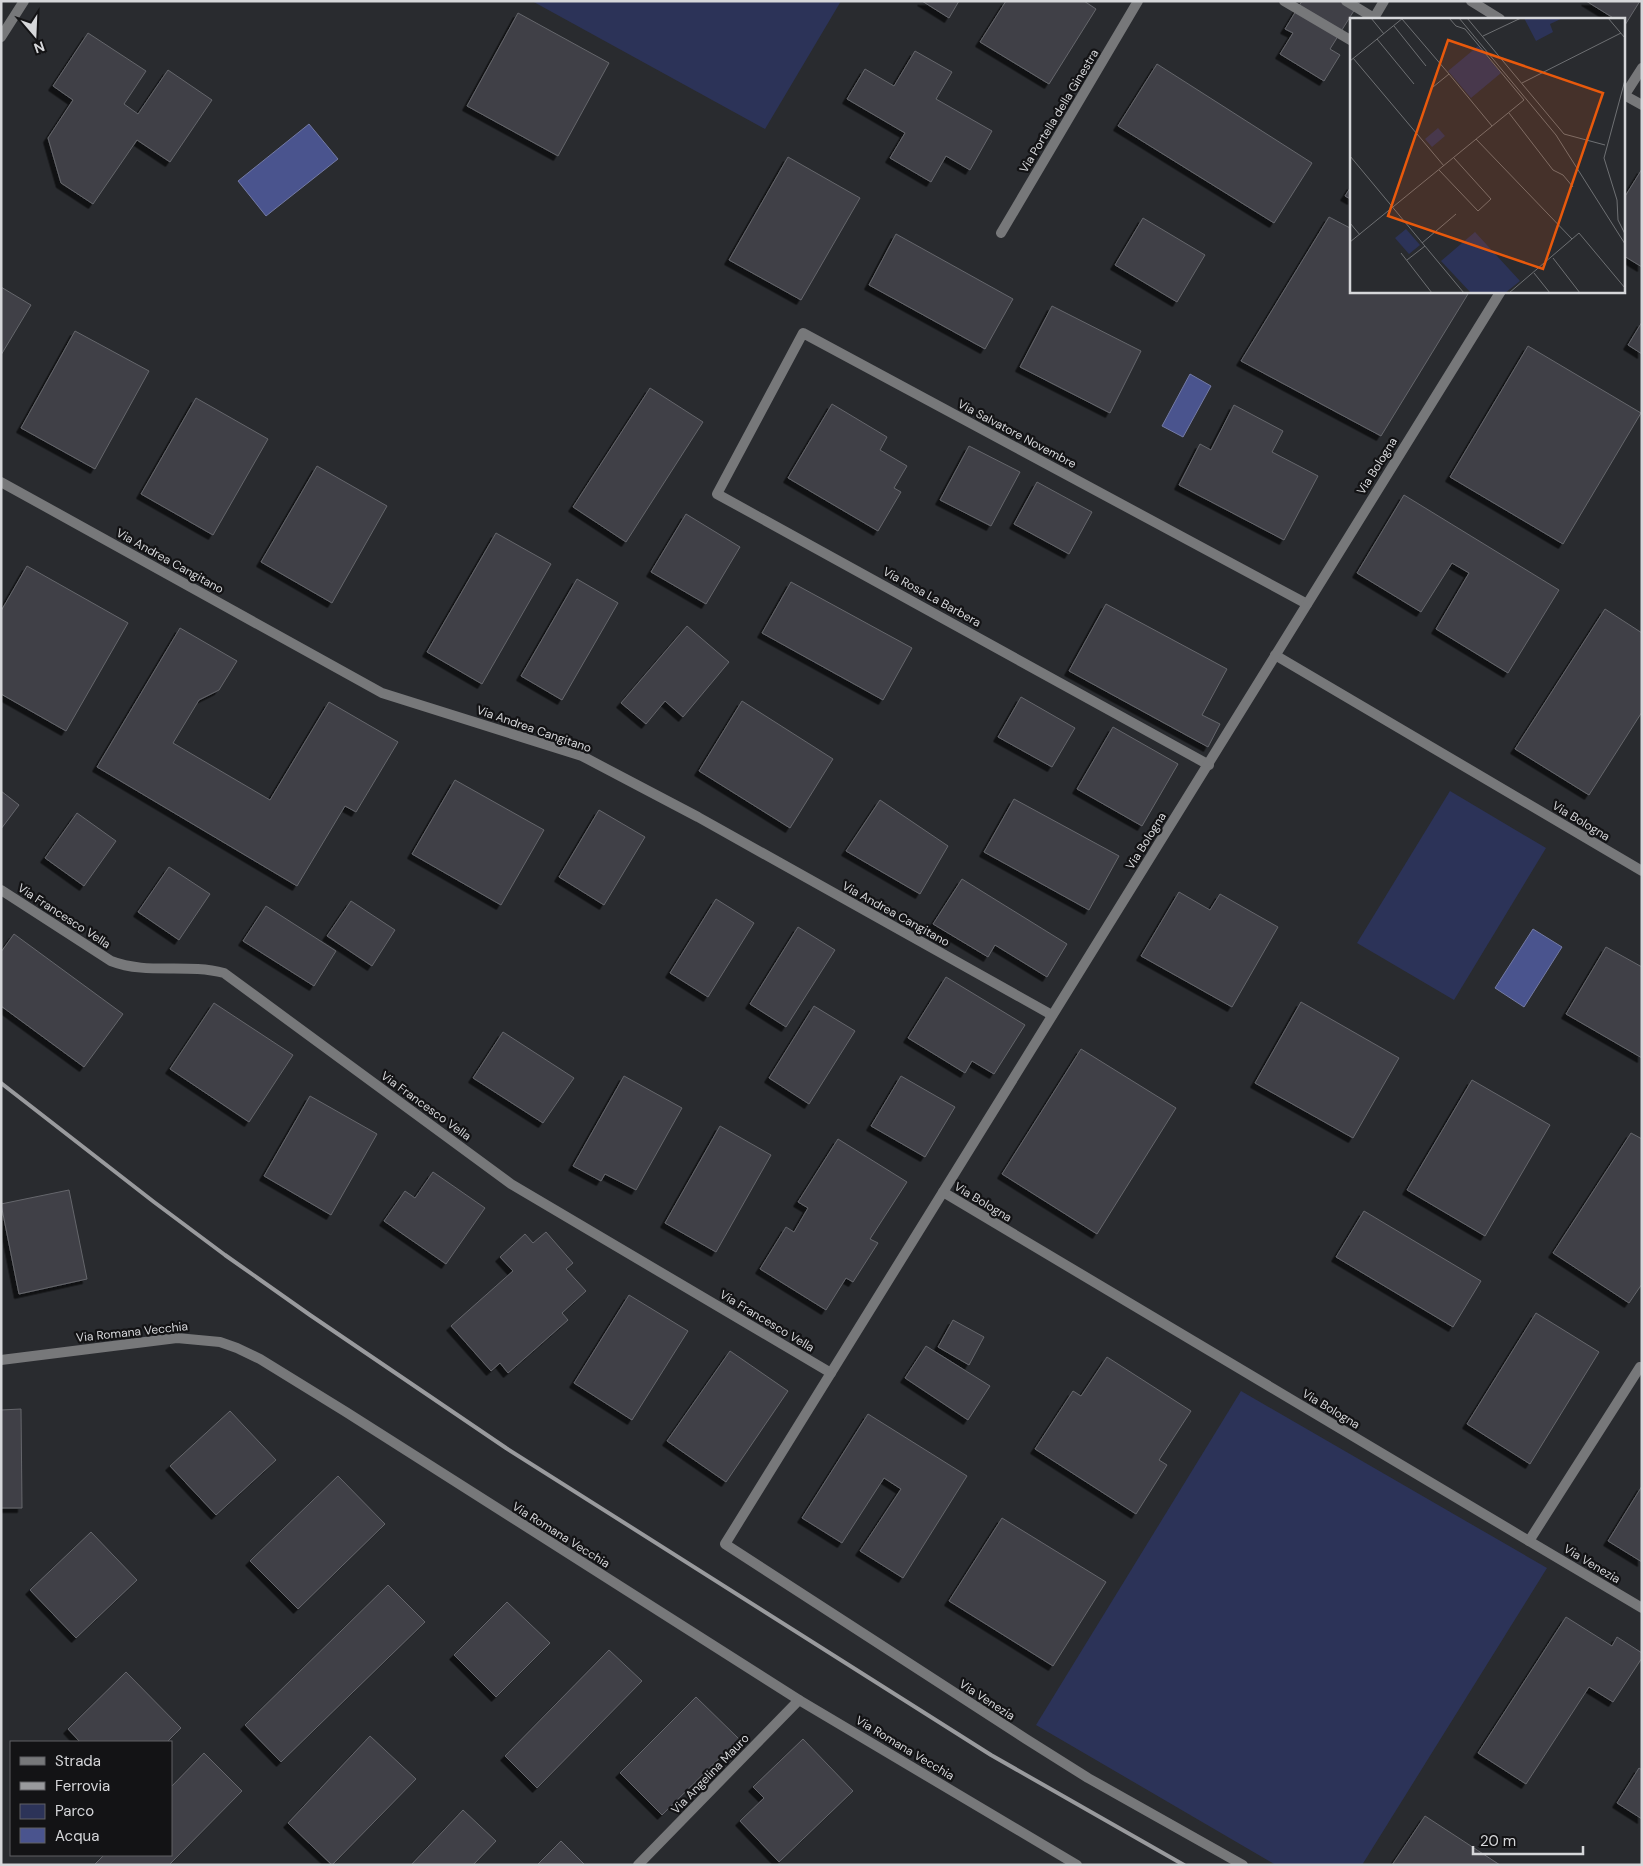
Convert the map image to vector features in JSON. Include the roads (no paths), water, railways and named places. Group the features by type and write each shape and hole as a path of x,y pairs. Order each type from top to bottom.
{"street":[{"path":"1,37 24,1"},
{"name":"Via Portella della Ginestra","path":"1001,233 1138,1"},
{"path":"1284,1 1350,40"},
{"path":"1346,1 1374,18 1384,1"},
{"path":"1471,1 1498,18"},
{"path":"1626,93 1642,68"},
{"path":"1626,96 1642,105"},
{"name":"Via Bologna","path":"725,1544 1500,292"},
{"name":"Via Salvatore Novembre","path":"756,419 803,333 1307,604"},
{"name":"Via Rosa La Barbera","path":"756,419 717,494 1209,765"},
{"name":"Via Andrea Cangitano","path":"1,482 382,693 582,756 698,817 1052,1016"},
{"name":"Via Bologna","path":"1275,655 1642,871"},
{"name":"Via Francesco Vella","path":"1,890 111,961 127,968 204,968 224,972 511,1184 831,1373"},
{"name":"Via Bologna","path":"943,1192 1529,1542"},
{"name":"Via Romana Vecchia","path":"1,1360 177,1338 220,1342 237,1348 260,1359 346,1412 800,1700 1077,1865"},
{"path":"1529,1542 1640,1368"},
{"name":"Via Venezia","path":"1529,1542 1642,1608"},
{"name":"Via Venezia","path":"725,1544 1034,1744 1096,1782 1243,1865"},
{"name":"Via Angelina Mauro","path":"638,1865 800,1700"}],"water":[{"path":"309,124 338,159 266,216 238,181"},
{"path":"1190,374 1211,386 1183,437 1162,426"},
{"path":"1533,929 1562,947 1524,1007 1495,988"}],"railway":[{"path":"1,1083 225,1255 506,1448 991,1755 1184,1865"}]}
